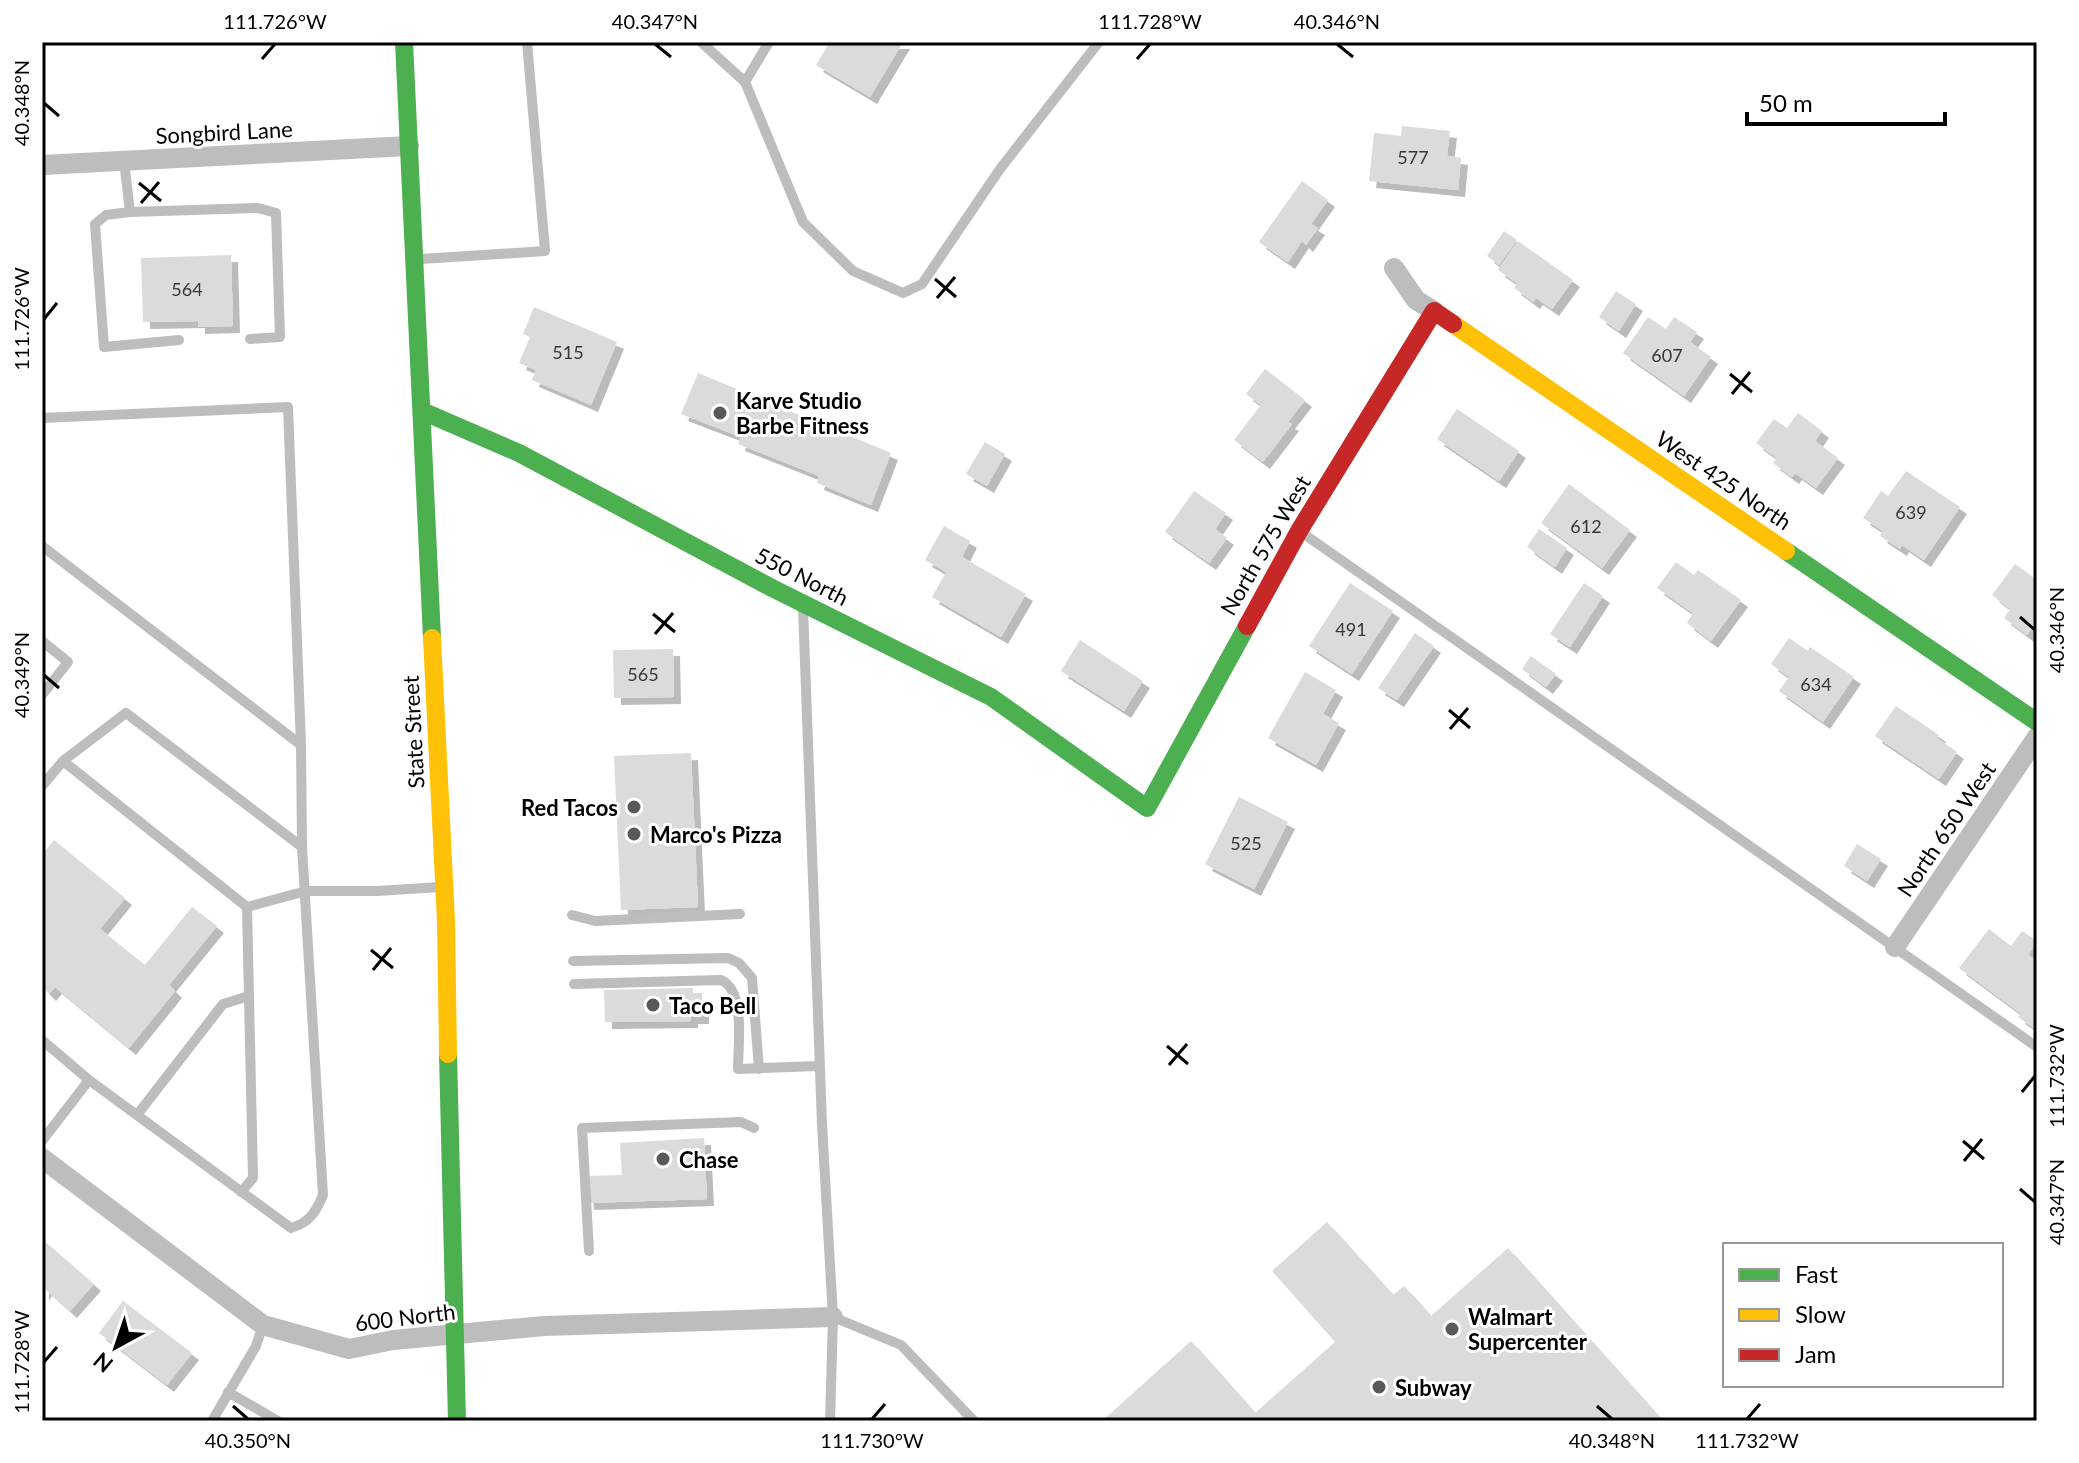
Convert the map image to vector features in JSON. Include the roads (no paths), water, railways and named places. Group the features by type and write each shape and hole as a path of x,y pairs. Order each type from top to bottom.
{"street":[{"name":"State Street","path":"404,42 444,887 457,1421"},
{"name":"Songbird Lane","path":"42,165 409,146"},
{"name":"West 425 North","path":"1394,268 1416,300 2037,722"},
{"name":"North 575 West","path":"1147,808 1299,531 1434,311"},
{"name":"550 North","path":"422,411 519,453 803,604 991,697 1147,808"},
{"name":"North 650 West","path":"1895,947 2037,737"},
{"name":"600 North","path":"42,1158 263,1325 349,1349 393,1340 544,1326 833,1317"}],"lane":[{"path":"414,259 545,251 527,42"},
{"path":"701,42 745,82 803,222 853,271 903,293 922,284 1000,169 1099,42"},
{"path":"745,82 769,42"},
{"path":"124,161 130,212"},
{"path":"179,340 104,347 95,224 106,215 258,208 276,213 280,337 250,339"},
{"path":"42,418 288,407 302,847 323,1195 316,1212 303,1225 291,1228 89,1080 42,1040"},
{"path":"1299,531 2037,1047"},
{"path":"42,546 301,745"},
{"path":"803,604 819,1066 833,1317 830,1421"},
{"path":"42,641 68,662 42,695"},
{"path":"42,786 63,761 126,713 302,847"},
{"path":"63,761 247,907"},
{"path":"247,907 306,891 444,887"},
{"path":"241,1192 253,1178 247,907"},
{"path":"572,915 595,921 740,914"},
{"path":"573,961 728,958 739,963 752,978 759,1069"},
{"path":"574,984 721,980 728,983 737,997 738,1069 819,1066"},
{"path":"137,1115 223,1004 249,996"},
{"path":"42,1141 89,1080"},
{"path":"589,1251 582,1128 741,1122 754,1128"},
{"path":"833,1317 901,1345 974,1421"},
{"path":"212,1421 256,1346 263,1325"},
{"path":"228,1392 278,1421"}],"place":[{"name":"Karve Studio Barbe Fitness","path":"720,413"},
{"name":"Red Tacos","path":"634,807"},
{"name":"Marco's Pizza","path":"634,834"},
{"name":"Taco Bell","path":"653,1005"},
{"name":"Chase","path":"663,1159"},
{"name":"Walmart Supercenter","path":"1452,1329"},
{"name":"Subway","path":"1379,1387"}]}
